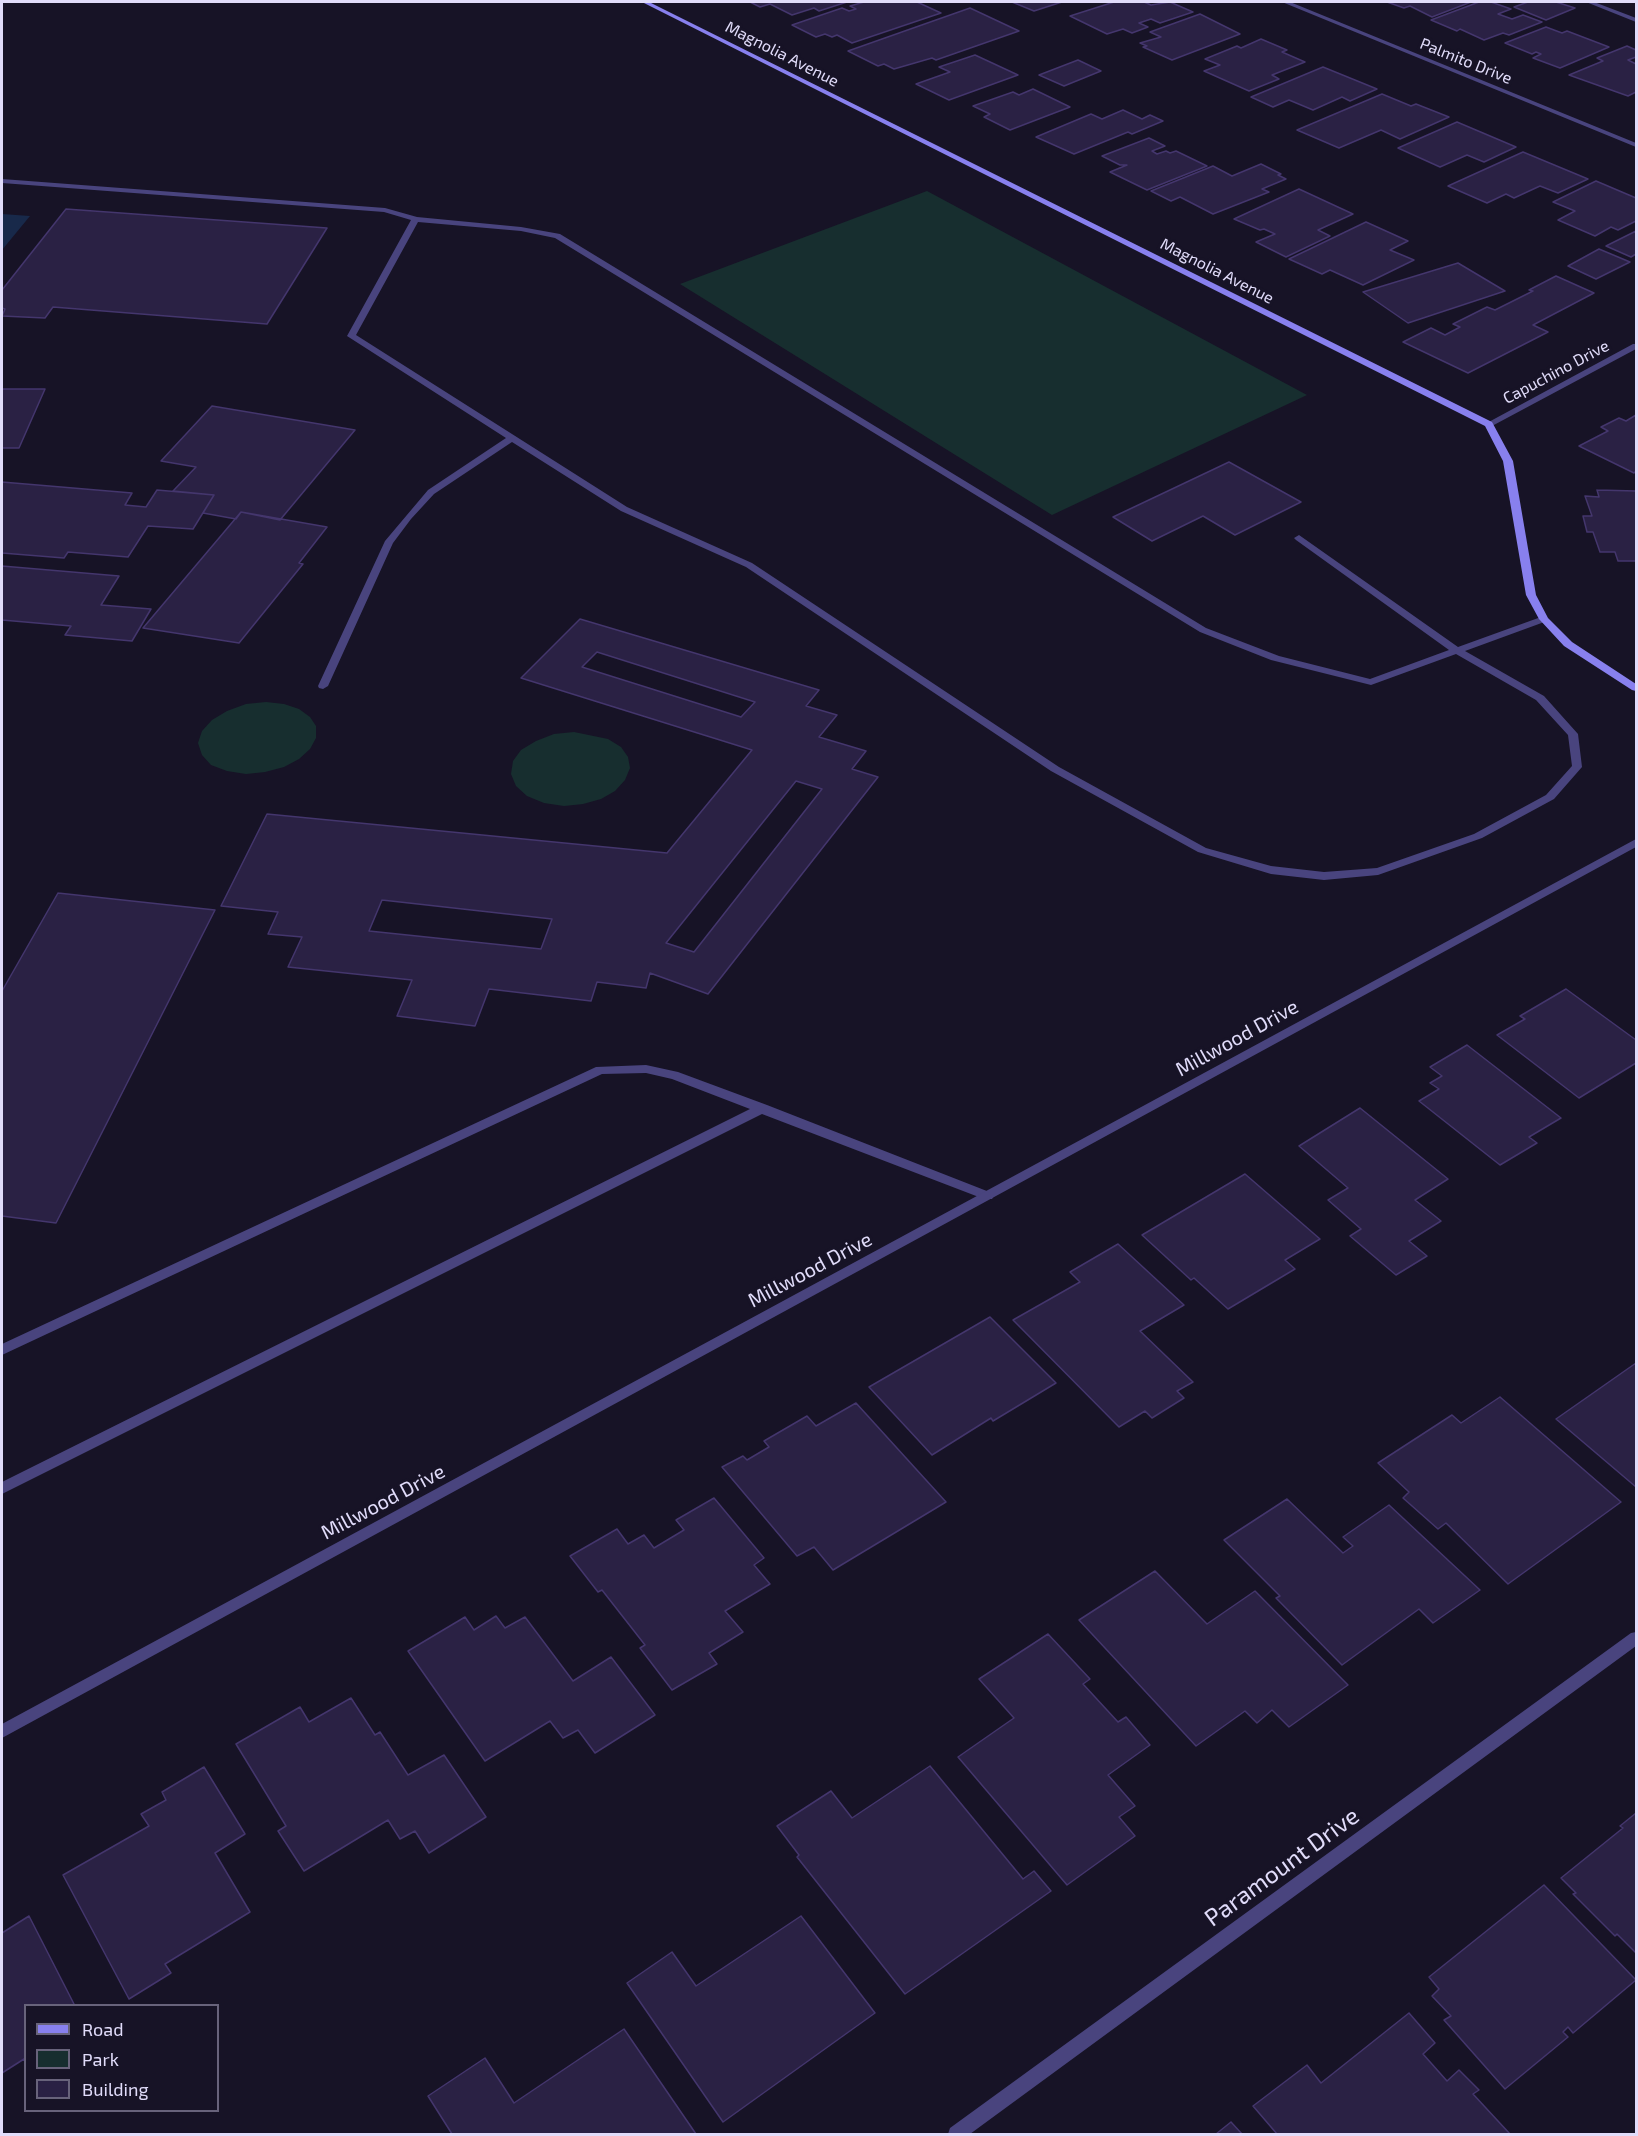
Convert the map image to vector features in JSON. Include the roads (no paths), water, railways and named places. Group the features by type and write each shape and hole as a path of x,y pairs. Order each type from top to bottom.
{"main road":[{"name":"Magnolia Avenue","path":"645,2 1489,424"},
{"path":"1489,424 1508,460 1531,595 1544,619 1568,644 1636,688"}],"street":[{"name":"Palmito Drive","path":"1285,2 1636,145"},
{"path":"1589,2 1636,20"},
{"path":"2,181 385,210 416,219 521,229 557,236 1203,630 1275,658 1371,682 1544,619"},
{"path":"416,219 351,336 624,509 749,565 1056,769 1202,850 1271,870 1324,876 1378,871 1478,836 1550,797 1577,767 1573,734 1540,698 1457,651 1299,538"},
{"name":"Capuchino Drive","path":"1489,424 1636,346"},
{"path":"323,686 388,543 431,492 512,438"},
{"name":"Millwood Drive","path":"2,1731 1636,843"},
{"path":"2,1350 600,1070 646,1069 674,1075 988,1196"},
{"path":"2,1488 763,1108"},
{"name":"Paramount Drive","path":"956,2134 1636,1638"}],"water":[{"path":"2,214 30,216 2,250"}]}
